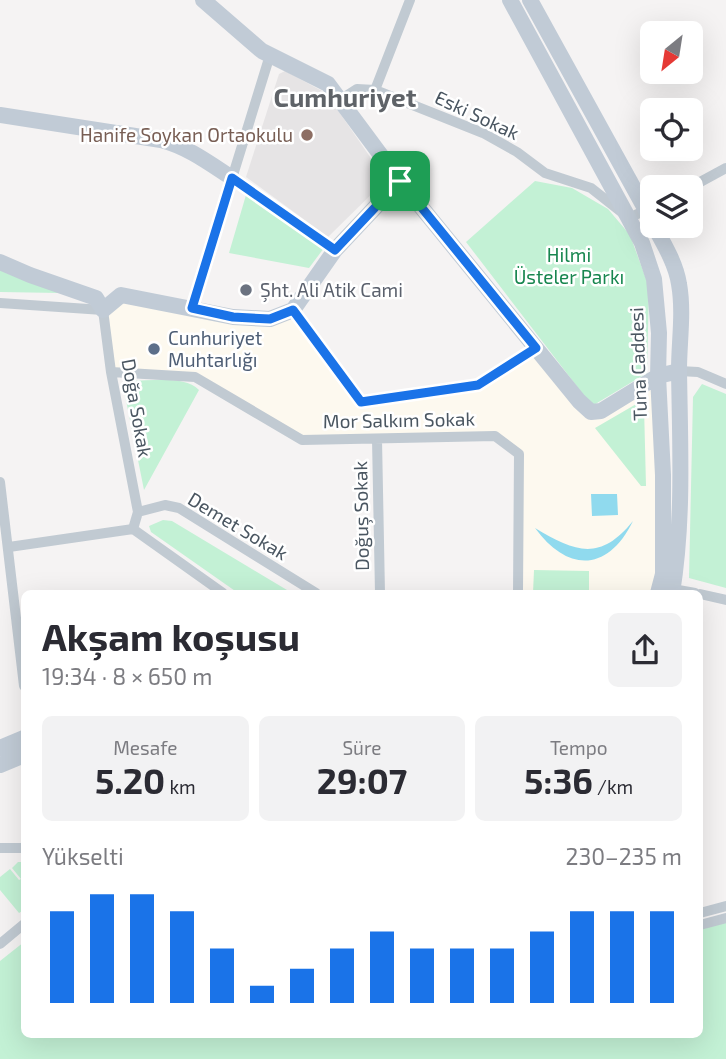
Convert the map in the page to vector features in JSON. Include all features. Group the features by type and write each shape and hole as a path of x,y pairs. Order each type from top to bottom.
{"street":[{"path":"203,0 262,51 328,84 400,181 579,401 591,412 601,411 658,376 679,371 698,372 726,384"},
{"path":"340,100 357,89 375,90 409,0"},
{"name":"Tuna Caddesi","path":"510,0 642,243 654,279 659,333 665,590"},
{"path":"530,0 640,197"},
{"path":"192,308 270,55"},
{"name":"Eski Sokak","path":"375,90 484,133 517,152 545,173 591,188 629,218"},
{"path":"0,115 169,142 195,153 335,250"},
{"path":"703,180 726,167"},
{"path":"0,303 103,310 121,295 233,317 270,319 293,310 335,250 400,181"},
{"path":"629,218 640,218"},
{"path":"662,238 679,284 681,401 676,565 665,590"},
{"path":"0,262 96,299 103,310"},
{"name":"Doğa Sokak","path":"103,310 111,372 138,512"},
{"path":"293,310 361,402 478,385 536,348"},
{"name":"Mor Salkım Sokak","path":"111,372 195,377 302,440 495,436 519,454 518,590"},
{"name":"Doğuş Sokak","path":"377,439 380,590"},
{"path":"0,482 21,658"},
{"name":"Demet Sokak","path":"138,512 165,505 178,508 311,590"},
{"path":"133,529 138,512"},
{"path":"9,547 133,529 219,590"},
{"path":"703,595 726,600"},
{"path":"0,748 21,739"},
{"path":"0,765 21,756"},
{"path":"0,848 21,848"},
{"path":"703,912 726,906"},
{"path":"703,924 726,918"},
{"path":"0,944 21,926"}],"shaded area":[{"name":"Hanife Soykan Ortaokulu","path":"285,71 326,93 386,180 328,237 246,177 279,74"},
{"path":"120,294 232,317 294,310 361,402 478,385 534,347 592,412 659,373 658,590 517,590 518,454 494,436 303,440 197,377 112,372 102,309"}],"green space":[{"name":"Hilmi Üsteler Parkı","path":"535,181 572,188 608,209 630,235 649,287 647,373 592,406 466,242"},
{"path":"246,195 324,248 309,268 229,253"},
{"path":"0,266 60,293 0,292"},
{"path":"131,381 185,382 199,390 144,490 124,390"},
{"path":"702,384 726,394 726,588 689,578 693,397"},
{"path":"638,403 644,406 646,486 641,486 595,428"},
{"path":"163,520 172,521 287,590 234,590 151,532 149,526"},
{"path":"534,570 589,571 589,590 533,590"},
{"path":"21,862 21,879 12,868"},
{"path":"10,869 21,879 19,913 0,890 0,877"},
{"path":"726,918 726,1059 0,1059 0,961 21,944 21,1038 703,1038 703,925"}],"water":[{"path":"591,494 617,494 618,515 592,516"},
{"path":"633,521 612,550 587,560 574,559 561,553 535,528 563,543 587,549 609,543"}],"place":[{"name":"Hanife Soykan Ortaokulu","path":"307,135"},
{"name":"Şht. Ali Atik Cami","path":"246,290"},
{"name":"Cunhuriyet Muhtarlığı","path":"154,349"}],"district":[{"name":"Cumhuriyet","path":"345,98"}],"route":[{"path":"232,178 335,250 400,181 536,348 478,385 361,402 293,310 270,319 233,317 192,308 232,178"}]}
